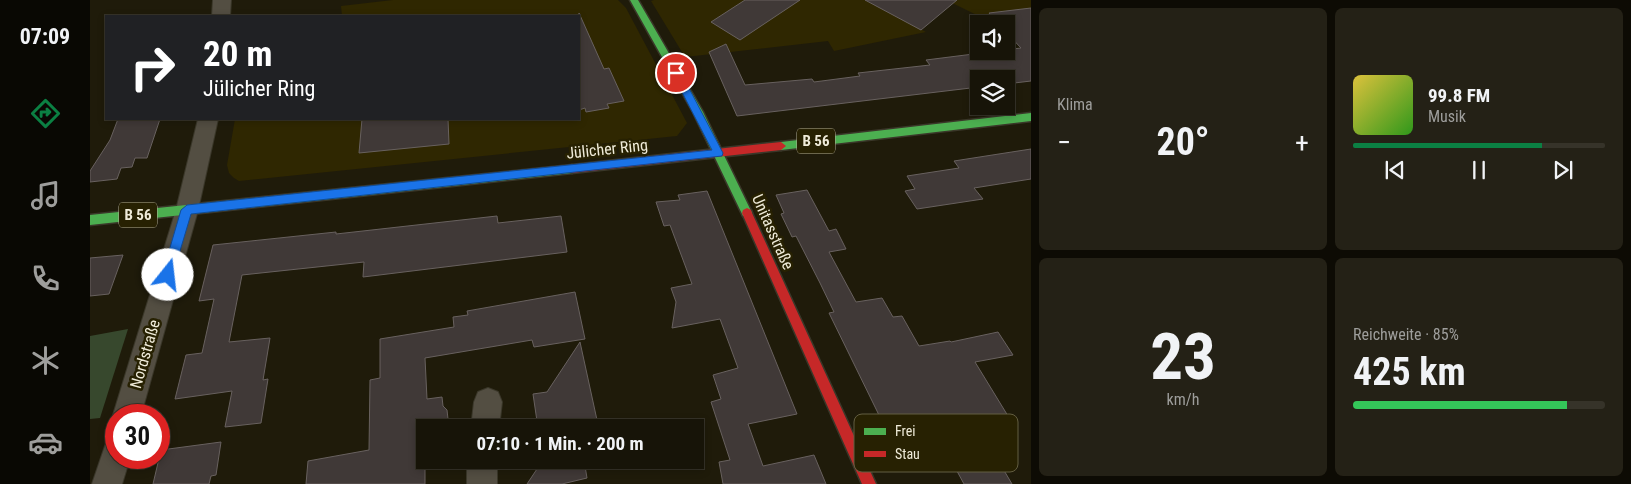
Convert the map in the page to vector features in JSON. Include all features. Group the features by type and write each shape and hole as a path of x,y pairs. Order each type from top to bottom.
{"main road":[{"name":"Unitasstraße","path":"634,0 698,112 718,153 854,451"},
{"name":"Jülicher Ring","path":"187,210 718,153 1031,117"},
{"name":"B 56","path":"90,220 187,210"},
{"name":"Unitasstraße","path":"864,472 869,484"}],"street":[{"path":"221,15 222,0"},
{"name":"Nordstraße","path":"130,404 187,210 208,120"},
{"path":"107,484 111,469"},
{"path":"482,469 482,484"}],"shaded area":[{"path":"393,0 618,0 626,8 687,123 677,136 239,181 234,178 229,173 227,165 235,120 580,120 580,15 342,15 341,6"},
{"path":"865,0 926,32 834,51 828,41 685,57 651,1"},
{"path":"946,0 1031,0 1031,18 1015,18 1015,15 977,15"}],"green space":[{"path":"128,329 100,418 90,419 90,336"}],"building":[{"path":"745,0 800,0 740,40 711,22"},
{"path":"865,0 957,0 921,30"},
{"path":"1031,8 1031,81 1015,83 1015,70 970,70 970,88 737,116 709,52 726,44 745,85 812,79 814,82 860,76 858,73 930,65 926,60 970,54 970,60 1015,60 1015,49 1021,48 1015,42 1015,15 991,15 989,13"},
{"path":"580,15 604,69 609,68 624,101 607,104 609,108 586,112 585,108 580,110"},
{"path":"118,120 160,120 147,158 135,158 132,167 121,168 117,179 90,182 90,171 110,140"},
{"path":"362,120 448,120 449,144 359,153"},
{"path":"1031,149 1031,179 974,188 983,199 917,209 905,191 915,189 907,176 959,168 954,161"},
{"path":"807,190 829,231 836,229 846,249 829,252 856,302 882,298 893,317 902,316 919,346 951,342 998,332 1013,355 975,362 1007,414 878,414 829,313 834,312 820,283 796,236 792,237 781,214 784,213 776,195"},
{"path":"707,191 797,414 748,424 763,466 814,455 826,484 723,484 719,462 730,460 711,402 721,399 713,375 738,368 720,319 672,328 676,302 671,288 692,284 670,225 664,226 656,202 680,200 678,195"},
{"path":"497,216 498,223 561,216 567,252 363,277 364,262 242,275 229,342 270,338 263,380 268,379 261,423 225,427 232,391 175,399 186,355 202,353 214,299 199,301 213,245 336,232 336,234"},
{"path":"123,255 109,294 90,296 90,258"},
{"path":"575,292 585,339 534,347 532,340 425,358 427,399 442,397 448,419 416,419 416,469 425,469 425,484 306,484 308,461 369,450 370,380 380,378 380,339 454,327 453,317 468,315 467,311"},
{"path":"580,342 597,419 537,419 533,394 547,392"},
{"path":"221,442 216,475 211,476 209,484 153,484 157,469 170,469 170,449"},
{"path":"537,469 586,469 587,478 562,484 527,484"},
{"path":"957,472 1005,472 1012,484 964,484"}],"traffic: fast":[{"path":"634,0 698,112 747,213"},
{"path":"781,146 1031,117"},
{"path":"90,220 572,169"}],"traffic: jam":[{"path":"572,169 781,146"},
{"path":"747,213 854,451"},
{"path":"864,472 869,484"}],"route":[{"path":"168,275 187,210 718,153 676,73"}]}
